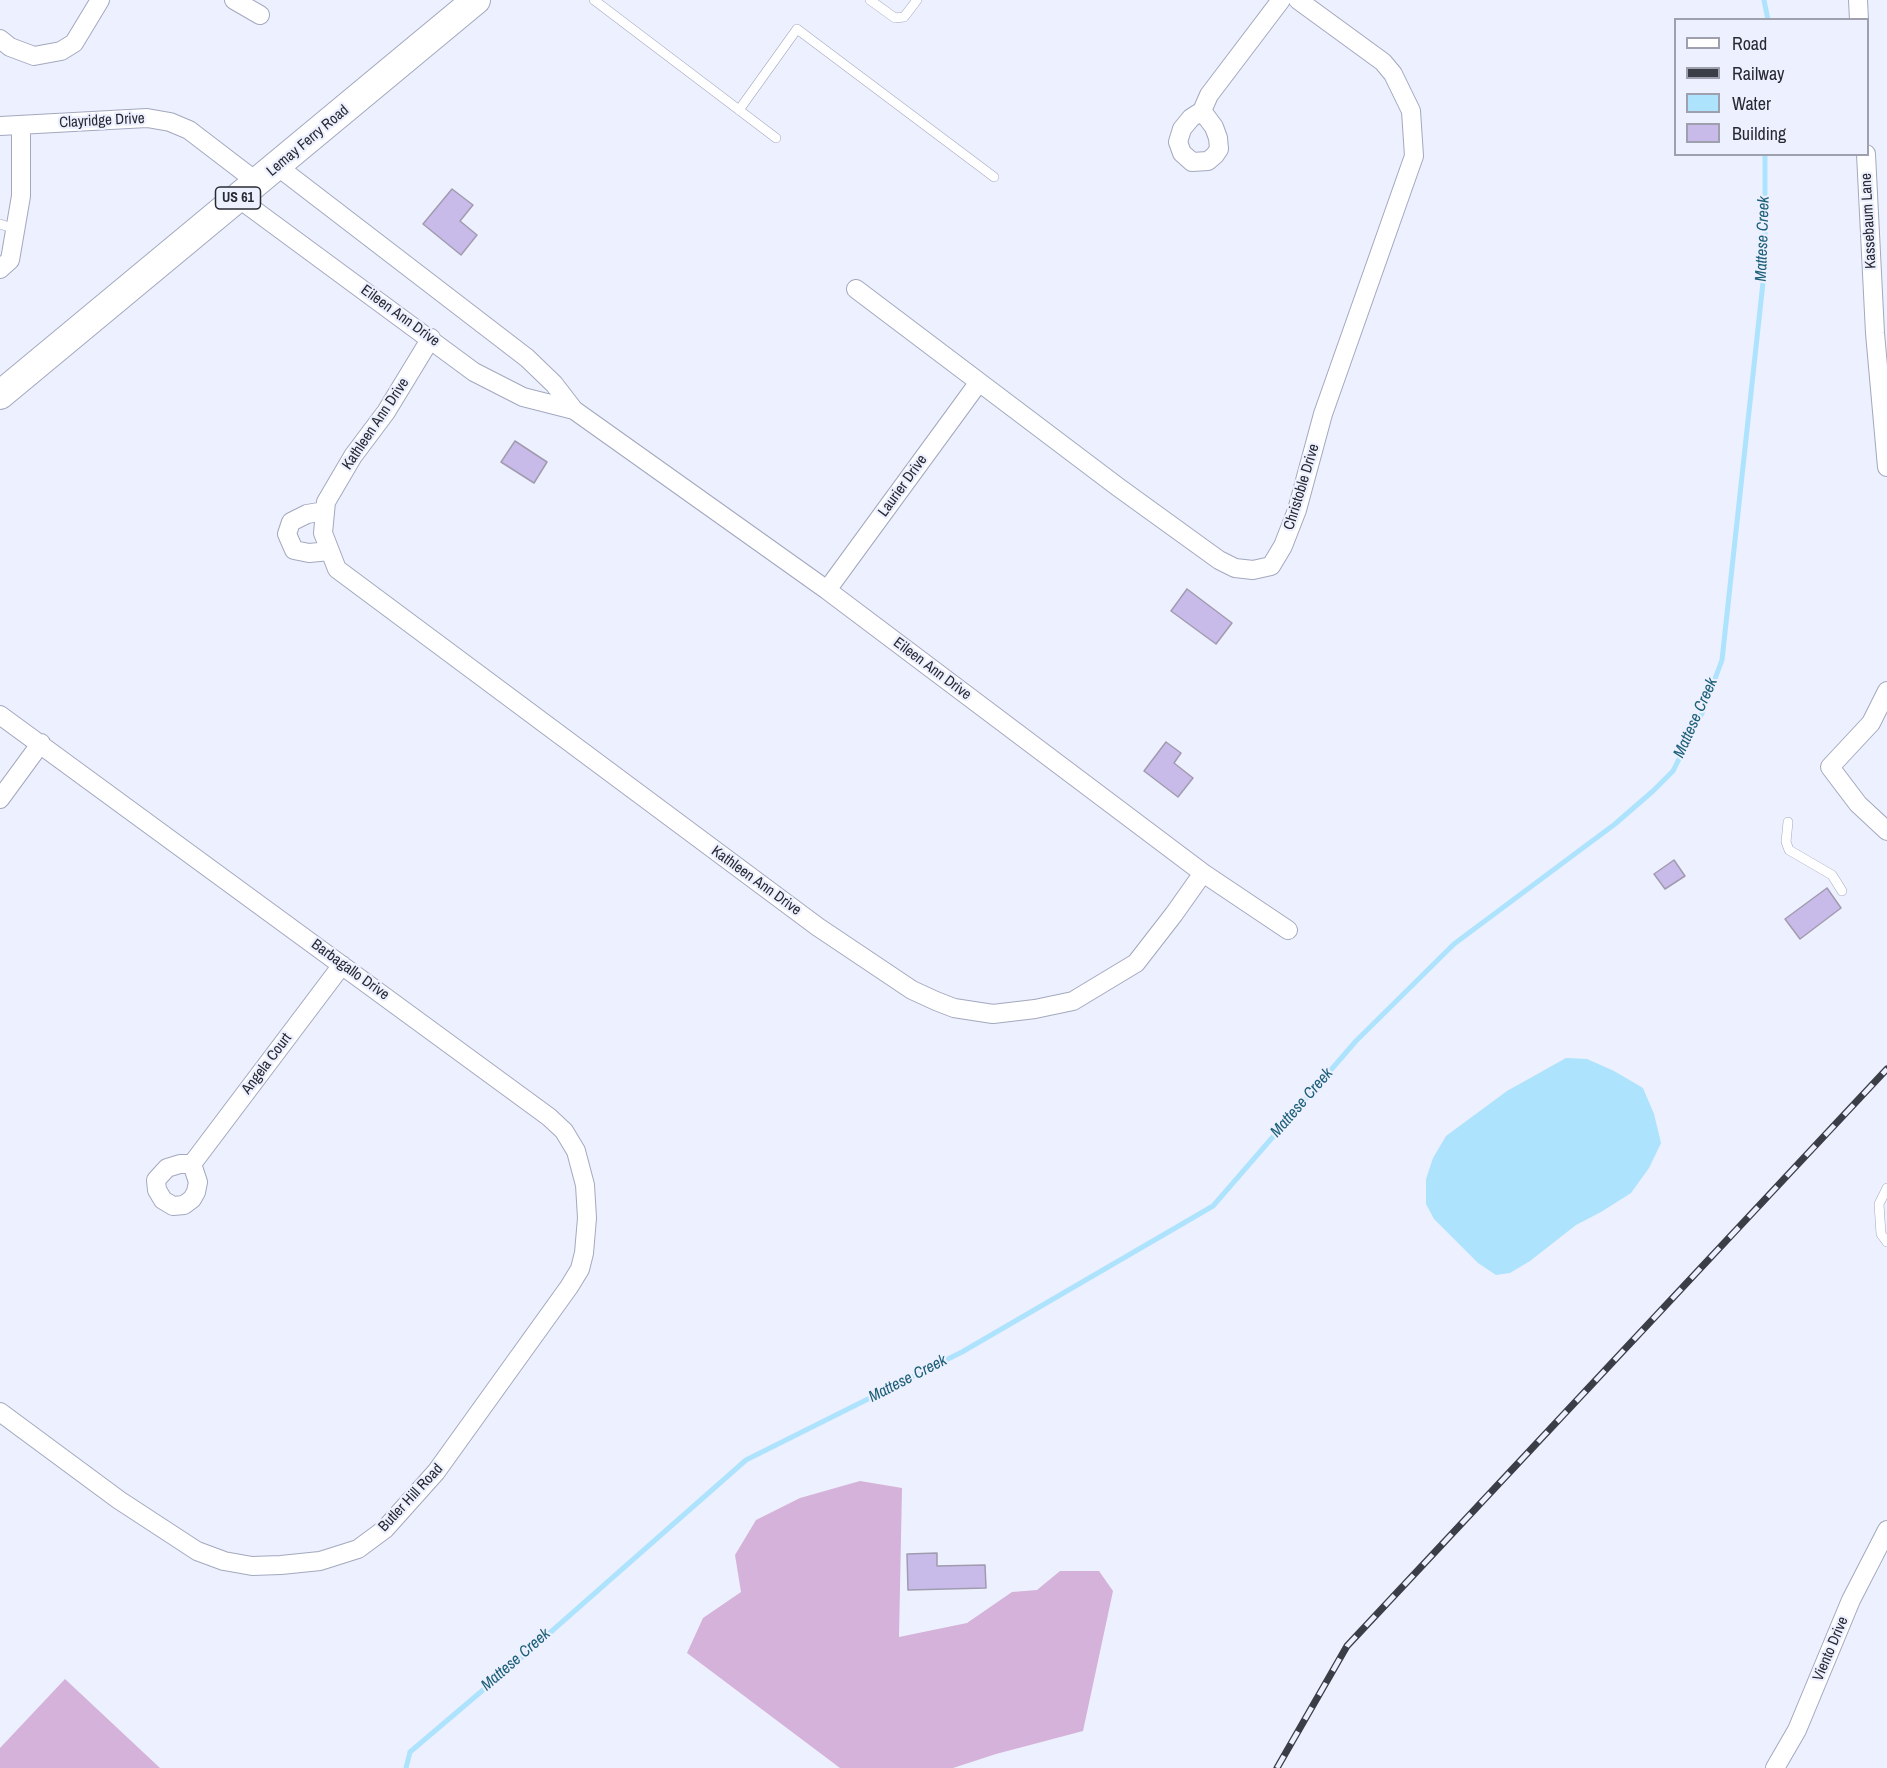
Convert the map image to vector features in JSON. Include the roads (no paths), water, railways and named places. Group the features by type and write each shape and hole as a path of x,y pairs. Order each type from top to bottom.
{"main road":[{"name":"Lemay Ferry Road","path":"0,395 476,0"}],"street":[{"path":"0,39 10,47 34,56 61,51 74,43 100,0"},
{"path":"234,0 260,15"},
{"path":"1202,111 1209,95 1281,0"},
{"name":"Christoble Drive","path":"856,289 1118,487 1219,560 1235,568 1253,570 1270,566 1283,546 1297,510 1323,414 1414,156 1411,111 1393,74 1383,62 1298,0"},
{"path":"1858,0 1859,18"},
{"name":"Clayridge Drive","path":"0,126 147,118 170,122 189,130 257,182"},
{"path":"0,269 9,260 7,227 21,196 21,125"},
{"name":"Kassebaum Lane","path":"1866,156 1875,333 1887,467"},
{"name":"Eileen Ann Drive","path":"257,182 431,338 474,372 523,397 574,410"},
{"name":"Eileen Ann Drive","path":"257,182 527,357 554,384 574,410 827,590 1203,873 1288,930"},
{"name":"Kathleen Ann Drive","path":"431,338 386,412 353,456 326,502 323,533 337,569 818,927 912,990 954,1008 993,1014 1035,1009 1073,1001 1136,963 1203,873"},
{"name":"Laurier Drive","path":"827,590 979,382"},
{"path":"325,511 307,513 291,522 287,534 294,550 309,554 330,551"},
{"path":"1887,691 1871,723 1830,767 1858,804 1887,831"},
{"name":"Barbagallo Drive","path":"0,715 549,1117 564,1131 576,1151 585,1185 587,1218 580,1269 569,1287"},
{"path":"0,799 41,744"},
{"name":"Angela Court","path":"192,1164 342,965"},
{"name":"Butler Hill Road","path":"0,1412 119,1500 197,1551 224,1561 252,1566 320,1561 358,1549 385,1529 429,1480 569,1287"},
{"name":"Viento Drive","path":"1775,1768 1797,1730 1851,1600 1887,1530"}],"lane":[{"path":"594,0 776,138"},
{"path":"870,0 895,18 904,17 917,0"},
{"path":"739,110 797,29 994,177"},
{"path":"1788,822 1786,842 1789,849 1832,875 1842,891"},
{"path":"1887,1188 1879,1204 1881,1234 1887,1242"}],"water":[{"path":"1566,1058 1587,1059 1643,1088 1654,1114 1661,1143 1649,1168 1631,1193 1576,1225 1530,1261 1510,1273 1496,1275 1478,1263 1434,1219 1426,1204 1426,1179 1433,1158 1446,1136 1507,1091"}],"waterway":[{"name":"Mattese Creek","path":"1764,0 1768,18"},
{"name":"Mattese Creek","path":"406,1768 410,1752 536,1645 746,1460 962,1352 1213,1206 1356,1041 1454,944 1615,824 1673,771 1703,711 1722,660 1765,264 1765,156"}],"railway":[{"path":"1277,1768 1347,1646 1887,1069"}]}
